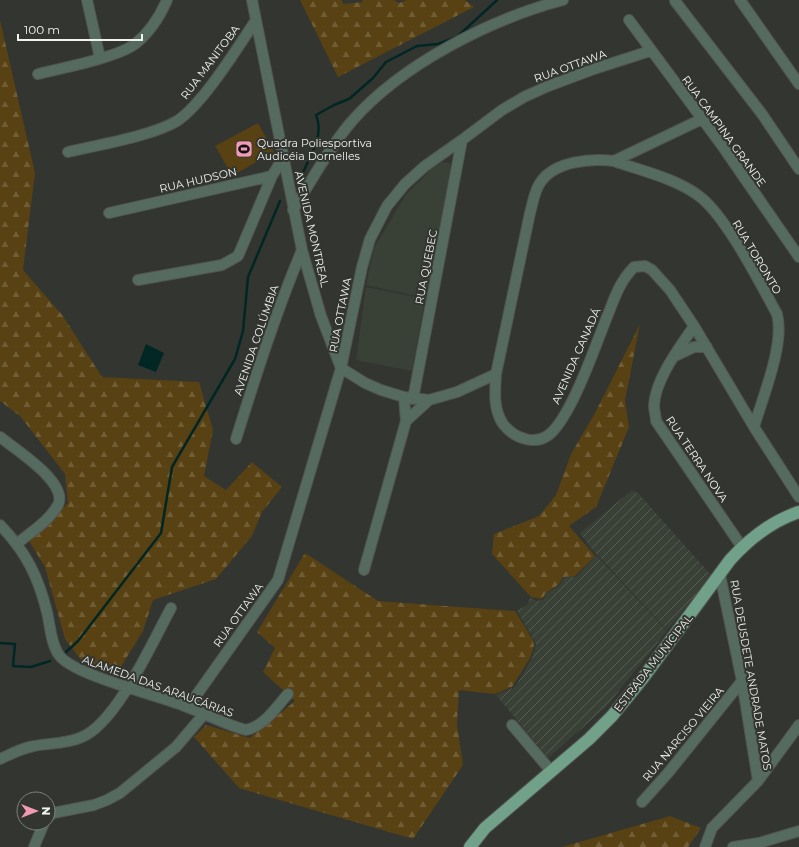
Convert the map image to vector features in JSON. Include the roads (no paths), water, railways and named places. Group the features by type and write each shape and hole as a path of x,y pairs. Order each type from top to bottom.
{"main road":[{"name":"ESTRADA MUNICIPAL","path":"470,847 485,828 589,739 629,696 720,574 742,547 767,527 799,512"}],"street":[{"path":"87,0 100,58"},
{"path":"38,74 100,58 134,45 146,33 160,14 167,0"},
{"name":"AVENIDA MONTREAL","path":"252,0 302,250 321,316 341,368"},
{"path":"293,210 317,171 351,123 380,94 432,56 526,10 563,0"},
{"path":"740,0 799,84"},
{"path":"675,1 762,114 799,169"},
{"name":"RUA MANITOBA","path":"68,152 156,130 177,120 190,109 204,93 256,20"},
{"name":"RUA CAMPINA GRANDE","path":"629,20 650,51 702,118 799,257"},
{"name":"RUA OTTAWA","path":"188,707 278,580 341,368 362,267 370,239 387,206 404,184 425,166 502,110 524,97 587,72 650,51"},
{"name":"AVENIDA CANADÁ","path":"702,118 614,161 599,160 573,163 556,169 545,176 540,183 535,192 530,213 496,374 495,400 497,412 503,424 512,434 522,440 537,439 550,434 559,423 576,390 620,285 634,268 645,266 659,276 694,326 754,427 799,497"},
{"name":"RUA QUEBEC","path":"364,570 406,421 409,398 462,140"},
{"path":"138,280 222,265 238,256 272,176 283,158"},
{"name":"RUA TORONTO","path":"614,161 667,180 700,196 721,220 743,255 776,314 780,325 777,348 754,427"},
{"name":"RUA HUDSON","path":"109,212 272,176"},
{"name":"AVENIDA COLÚMBIA","path":"236,438 282,298 302,250"},
{"name":"RUA TERRA NOVA","path":"694,326 673,357 657,391 654,406 656,421 742,547"},
{"path":"673,357 694,347 707,346"},
{"path":"341,368 365,383 409,398 429,400 457,392 496,374"},
{"path":"406,421 429,400"},
{"path":"0,437 44,472 54,482 58,494 58,504 47,519 18,543"},
{"name":"ALAMEDA DAS ARAUCÁRIAS","path":"0,525 18,543 42,591 54,646 59,656 70,665 86,673 188,707 246,730 254,728 263,721 288,694"},
{"name":"RUA DEUSDETE ANDRADE MATOS","path":"720,574 742,681 758,781"},
{"path":"0,759 17,751 33,746 74,740 83,737 110,714 128,686 171,608"},
{"name":"RUA NARCISO VIEIRA","path":"642,802 668,773 742,681"},
{"path":"56,812 107,800 120,793 176,747 204,714"},
{"path":"512,725 551,771"},
{"path":"705,847 712,828 758,781 799,725"},
{"path":"34,847 41,831"},
{"path":"732,847 760,843 799,831"}],"water":[{"path":"146,344 164,353 156,372 138,365"}],"waterway":[{"path":"301,177 312,154 319,131 316,115 349,99 373,78 386,62 417,46 438,44 457,37 497,0"},
{"path":"66,652 78,641 161,533 172,467 235,359 243,331 248,277 280,201"},
{"path":"0,643 15,644 13,666 31,667 50,661"}],"place":[{"name":"Quadra Poliesportiva Audicéia Dornelles","path":"244,149"}]}
